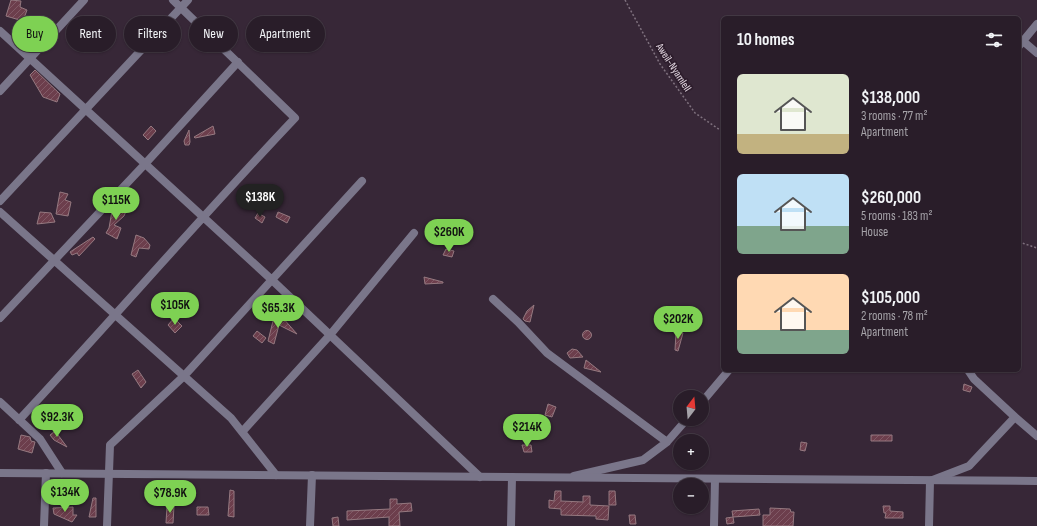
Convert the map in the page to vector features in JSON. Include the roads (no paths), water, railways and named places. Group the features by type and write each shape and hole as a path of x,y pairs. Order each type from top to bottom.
{"street":[{"path":"0,91 84,0"},
{"path":"19,420 116,316 202,216 295,118 173,0"},
{"path":"0,201 188,0"},
{"path":"1037,24 1021,43 1037,53"},
{"path":"0,31 272,280 480,477"},
{"path":"0,318 145,164 238,62"},
{"path":"107,526 110,446 184,376 362,181"},
{"path":"0,212 231,418 276,475"},
{"path":"242,432 330,335 414,233"},
{"path":"493,299 518,322 547,353 668,442"},
{"path":"709,394 727,372"},
{"path":"969,372 974,379 1037,436"},
{"path":"0,402 40,439 62,473"},
{"path":"930,481 969,466 1015,417"},
{"path":"566,478 643,460 668,442 681,426"},
{"path":"0,472 1037,481"},
{"path":"44,526 46,473"},
{"path":"310,526 312,475"},
{"path":"511,526 512,477"},
{"path":"714,526 715,479"},
{"path":"929,526 930,481"}]}
